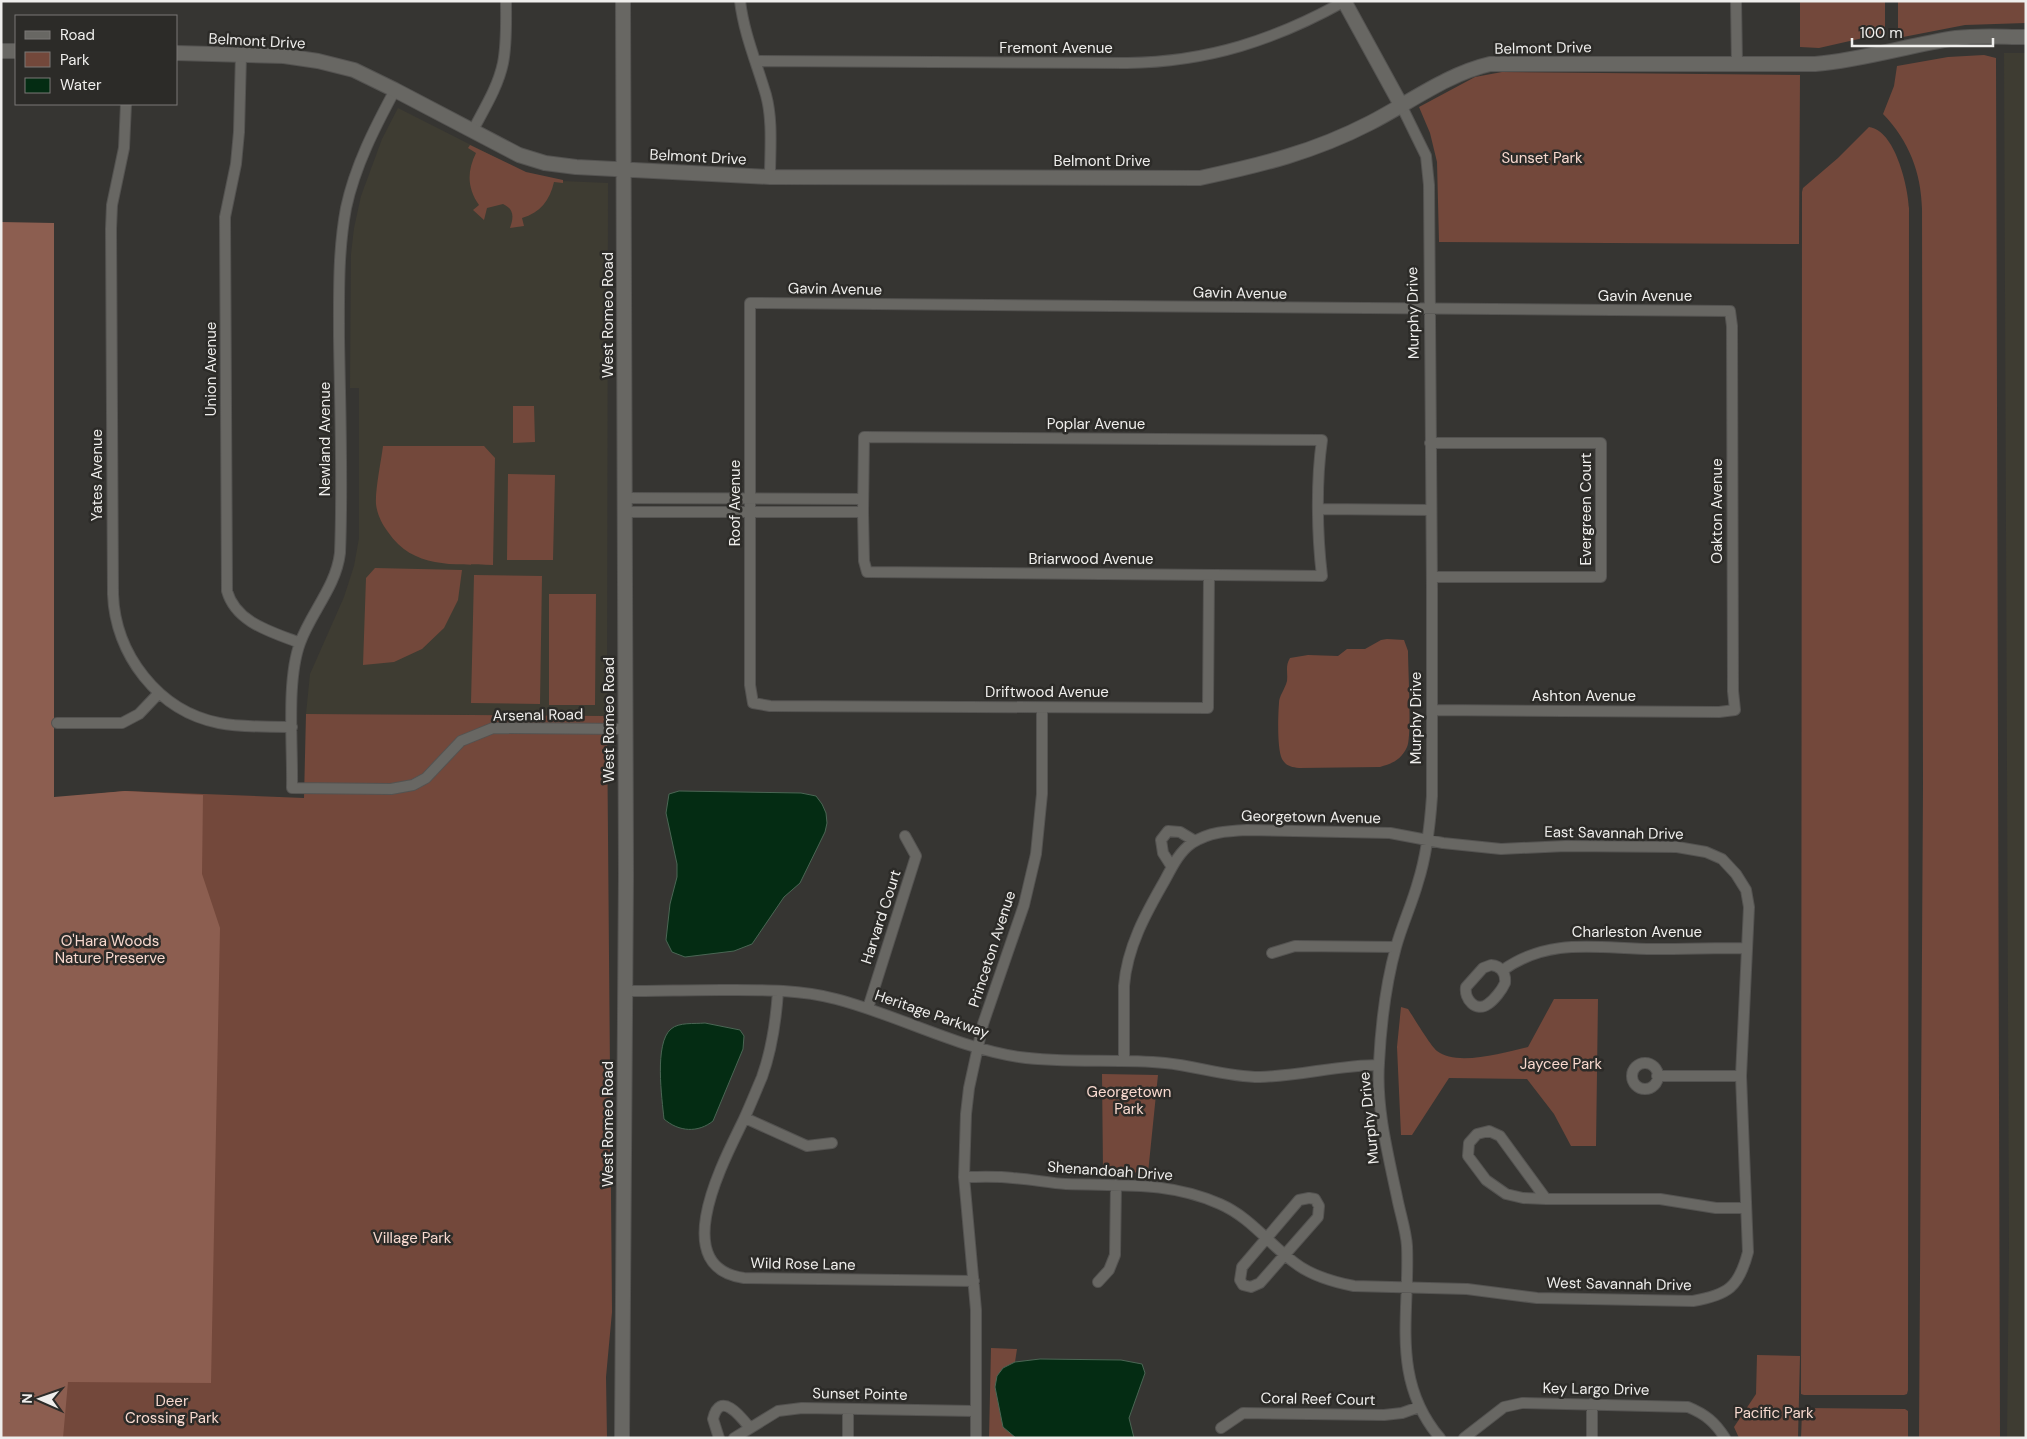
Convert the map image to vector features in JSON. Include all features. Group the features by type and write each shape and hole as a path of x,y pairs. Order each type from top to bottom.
{"street":[{"path":"473,130 494,90 503,64 506,38 506,1"},
{"name":"West Romeo Road","path":"622,1438 625,991 623,1"},
{"path":"740,1 743,21 769,110 770,177"},
{"path":"1736,1 1737,64"},
{"name":"Fremont Avenue","path":"755,61 1128,63 1168,61 1210,55 1239,48 1271,37 1344,2"},
{"name":"Murphy Drive","path":"1344,2 1401,105 1426,156 1429,185 1432,796 1428,839 1418,882 1391,967 1379,1065 1386,1146 1407,1244 1406,1363 1410,1384 1419,1407 1440,1438"},
{"name":"Belmont Drive","path":"178,53 284,56 318,61 354,70 519,155 545,163 576,167 770,177 1200,178 1254,167 1297,155 1369,124 1401,105 1471,69 1490,64 1829,63 1954,39 1995,36 2026,38"},
{"path":"1,51 15,51"},
{"name":"Union Avenue","path":"241,54 236,164 225,217 227,591 238,613 257,625 300,643"},
{"name":"Newland Avenue","path":"292,788 295,664 300,643 328,590 339,561 339,283 343,228 352,188 368,142 396,90"},
{"name":"Yates Avenue","path":"126,105 124,148 112,205 111,224 113,607 118,632 125,648 140,672 159,693 183,710 218,723 292,727"},
{"name":"Gavin Avenue","path":"750,303 1730,311"},
{"name":"Roof Avenue","path":"750,303 750,685 753,703"},
{"name":"Oakton Avenue","path":"1730,311 1732,326 1732,691 1735,710"},
{"name":"Poplar Avenue","path":"862,499 864,436 1322,440 1319,458 1319,508"},
{"name":"Evergreen Court","path":"1430,443 1601,443 1601,577 1432,577"},
{"path":"624,505 750,499 862,499"},
{"name":"Briarwood Avenue","path":"862,499 864,561 867,572 1322,576 1319,508"},
{"path":"624,505 750,512 863,512"},
{"path":"1319,508 1430,510"},
{"name":"Driftwood Avenue","path":"753,703 770,706 1208,708 1209,575"},
{"path":"56,723 122,723 139,714 159,693"},
{"name":"Princeton Avenue","path":"976,1438 974,1411 976,1310 964,1177 966,1114 969,1088 986,1016 1024,904 1036,854 1042,794 1042,708"},
{"name":"Ashton Avenue","path":"1432,710 1719,712 1735,710"},
{"name":"Arsenal Road","path":"292,788 391,790 413,785 426,778 461,741 493,728 625,729"},
{"name":"Georgetown Avenue","path":"1124,1060 1124,974 1128,959 1148,909 1182,851 1195,841 1218,832 1247,830 1390,832 1428,839"},
{"path":"1172,867 1163,853 1161,840 1168,832 1180,832 1195,841"},
{"name":"Harvard Court","path":"868,1008 916,856 905,836"},
{"name":"East Savannah Drive","path":"1428,839 1501,850 1566,846 1678,847 1706,852 1722,859 1736,874 1746,890 1749,907 1741,1076"},
{"path":"1272,954 1295,946 1396,947"},
{"name":"Charleston Avenue","path":"1503,970 1528,956 1555,948 1585,946 1654,949 1746,948"},
{"name":"Heritage Parkway","path":"625,991 778,991 818,995 868,1008 959,1042 1017,1056 1048,1060 1164,1062 1228,1075 1258,1077 1285,1076 1360,1065 1379,1065"},
{"name":"Wild Rose Lane","path":"778,991 772,1042 762,1076 712,1189 705,1223 705,1236 710,1257 724,1272 744,1278 974,1281"},
{"path":"1657,1076 1741,1076"},
{"name":"West Savannah Drive","path":"1407,1288 1468,1288 1537,1298 1693,1302 1712,1298 1729,1290 1742,1274 1748,1252 1741,1076"},
{"path":"745,1118 807,1146 832,1144"},
{"path":"1546,1199 1500,1136 1489,1131 1472,1138 1468,1156 1486,1180 1506,1194 1523,1198 1546,1199 1660,1199 1716,1208 1746,1208"},
{"name":"Shenandoah Drive","path":"964,1177 1166,1187 1198,1195 1222,1204 1245,1218 1286,1255 1306,1270 1338,1283 1354,1286 1407,1288"},
{"path":"1098,1282 1109,1270 1115,1255 1116,1185"},
{"path":"1315,1199 1319,1206 1318,1217 1286,1255 1260,1283 1251,1287 1243,1285 1240,1280 1242,1266 1299,1200 1315,1199"},
{"name":"Key Largo Drive","path":"1464,1438 1504,1407 1522,1403 1688,1407 1703,1413 1717,1425 1725,1438"},
{"path":"1592,1404 1592,1438"},
{"path":"719,1438 713,1419 717,1411 724,1407 736,1411 750,1428"},
{"name":"Coral Reef Court","path":"1221,1428 1243,1413 1384,1415 1402,1413 1419,1407"},
{"name":"Sunset Pointe","path":"734,1438 778,1411 802,1408 974,1411"},
{"path":"848,1409 848,1438"}],"shaded area":[{"path":"2004,53 2026,53 2026,1438 2007,1438 2009,1248"},
{"path":"398,108 534,177 562,181 608,183 607,716 306,714 310,674 344,597 354,566 359,538 359,388 350,388 351,254 361,196 382,139"}],"green space":[{"path":"1800,1 1885,1 1885,33 1819,48 1800,47"},
{"path":"1898,1 2026,1 2026,23 1965,25 1898,38"},
{"path":"1984,55 1996,58 2000,1438 1919,1438 1923,787 1922,209 1919,182 1912,158 1900,135 1883,114 1894,86 1897,66 1948,57"},
{"name":"Sunset Park","path":"1502,72 1800,75 1799,244 1439,242 1437,162 1430,133 1419,107 1475,77"},
{"path":"1869,127 1878,130 1893,148 1903,173 1909,208 1908,1390 1907,1394 1904,1395 1804,1395 1801,1394 1802,192 1803,188 1838,158"},
{"path":"470,145 526,172 563,180 563,183 554,182 550,195 543,205 534,213 522,218 524,226 510,228 512,214 509,208 503,204 487,208 484,220 473,210 479,205 470,186 471,166 476,153 468,148"},
{"name":"O'Hara Woods Nature Preserve","path":"1,222 54,223 54,797 125,791 203,795 202,874 220,928 211,1383 68,1382 63,1438 1,1438"},
{"name":"Village Park","path":"1,223 54,223 54,798 125,791 304,798 306,714 607,716 612,1312 606,1377 607,1438 1,1438"},
{"path":"513,406 534,406 535,442 513,443"},
{"path":"383,446 484,446 495,458 493,565 463,565 435,562 409,553 398,544 384,526 377,508 376,491"},
{"path":"508,474 555,475 553,560 507,560"},
{"path":"375,568 462,570 458,600 444,628 422,649 394,662 363,665 366,578"},
{"path":"474,575 542,576 540,704 471,703"},
{"path":"549,594 596,594 595,705 549,705"},
{"path":"1381,640 1404,640 1408,651 1409,730 1407,747 1402,755 1393,762 1380,767 1299,768 1291,767 1285,763 1280,754 1279,747 1279,700 1287,681 1287,666 1290,658 1308,655 1338,656 1347,649 1365,649"},
{"name":"Jaycee Park","path":"1554,999 1598,999 1596,1146 1571,1146 1554,1114 1527,1079 1449,1078 1412,1135 1401,1135 1397,1047 1401,1007 1408,1009 1437,1051 1446,1056 1469,1058 1494,1055 1528,1047"},
{"name":"Georgetown Park","path":"1102,1074 1158,1075 1148,1173 1103,1171"},
{"path":"991,1348 1017,1349 1015,1362 1003,1368 1003,1427 1016,1438 989,1438"},
{"name":"Pacific Park","path":"1757,1355 1800,1356 1798,1438 1739,1438 1734,1427 1756,1394"},
{"path":"1805,1408 1905,1409 1908,1411 1908,1438 1801,1438 1802,1412"}],"water":[{"path":"679,791 801,793 816,796 822,804 826,813 827,823 825,832 800,883 784,897 752,944 734,951 685,957 672,952 666,940 670,904 677,877 677,864 666,813 669,794"},
{"path":"705,1023 740,1030 744,1036 743,1049 713,1121 701,1128 682,1129 664,1119 660,1072 662,1046 666,1036 674,1027 682,1024"},
{"path":"1040,1359 1121,1360 1142,1364 1145,1373 1129,1418 1134,1438 1016,1438 1003,1427 995,1387 997,1376 1003,1368 1015,1362"}],"park label":[{"name":"Deer Crossing Park","path":"172,1410"}]}
